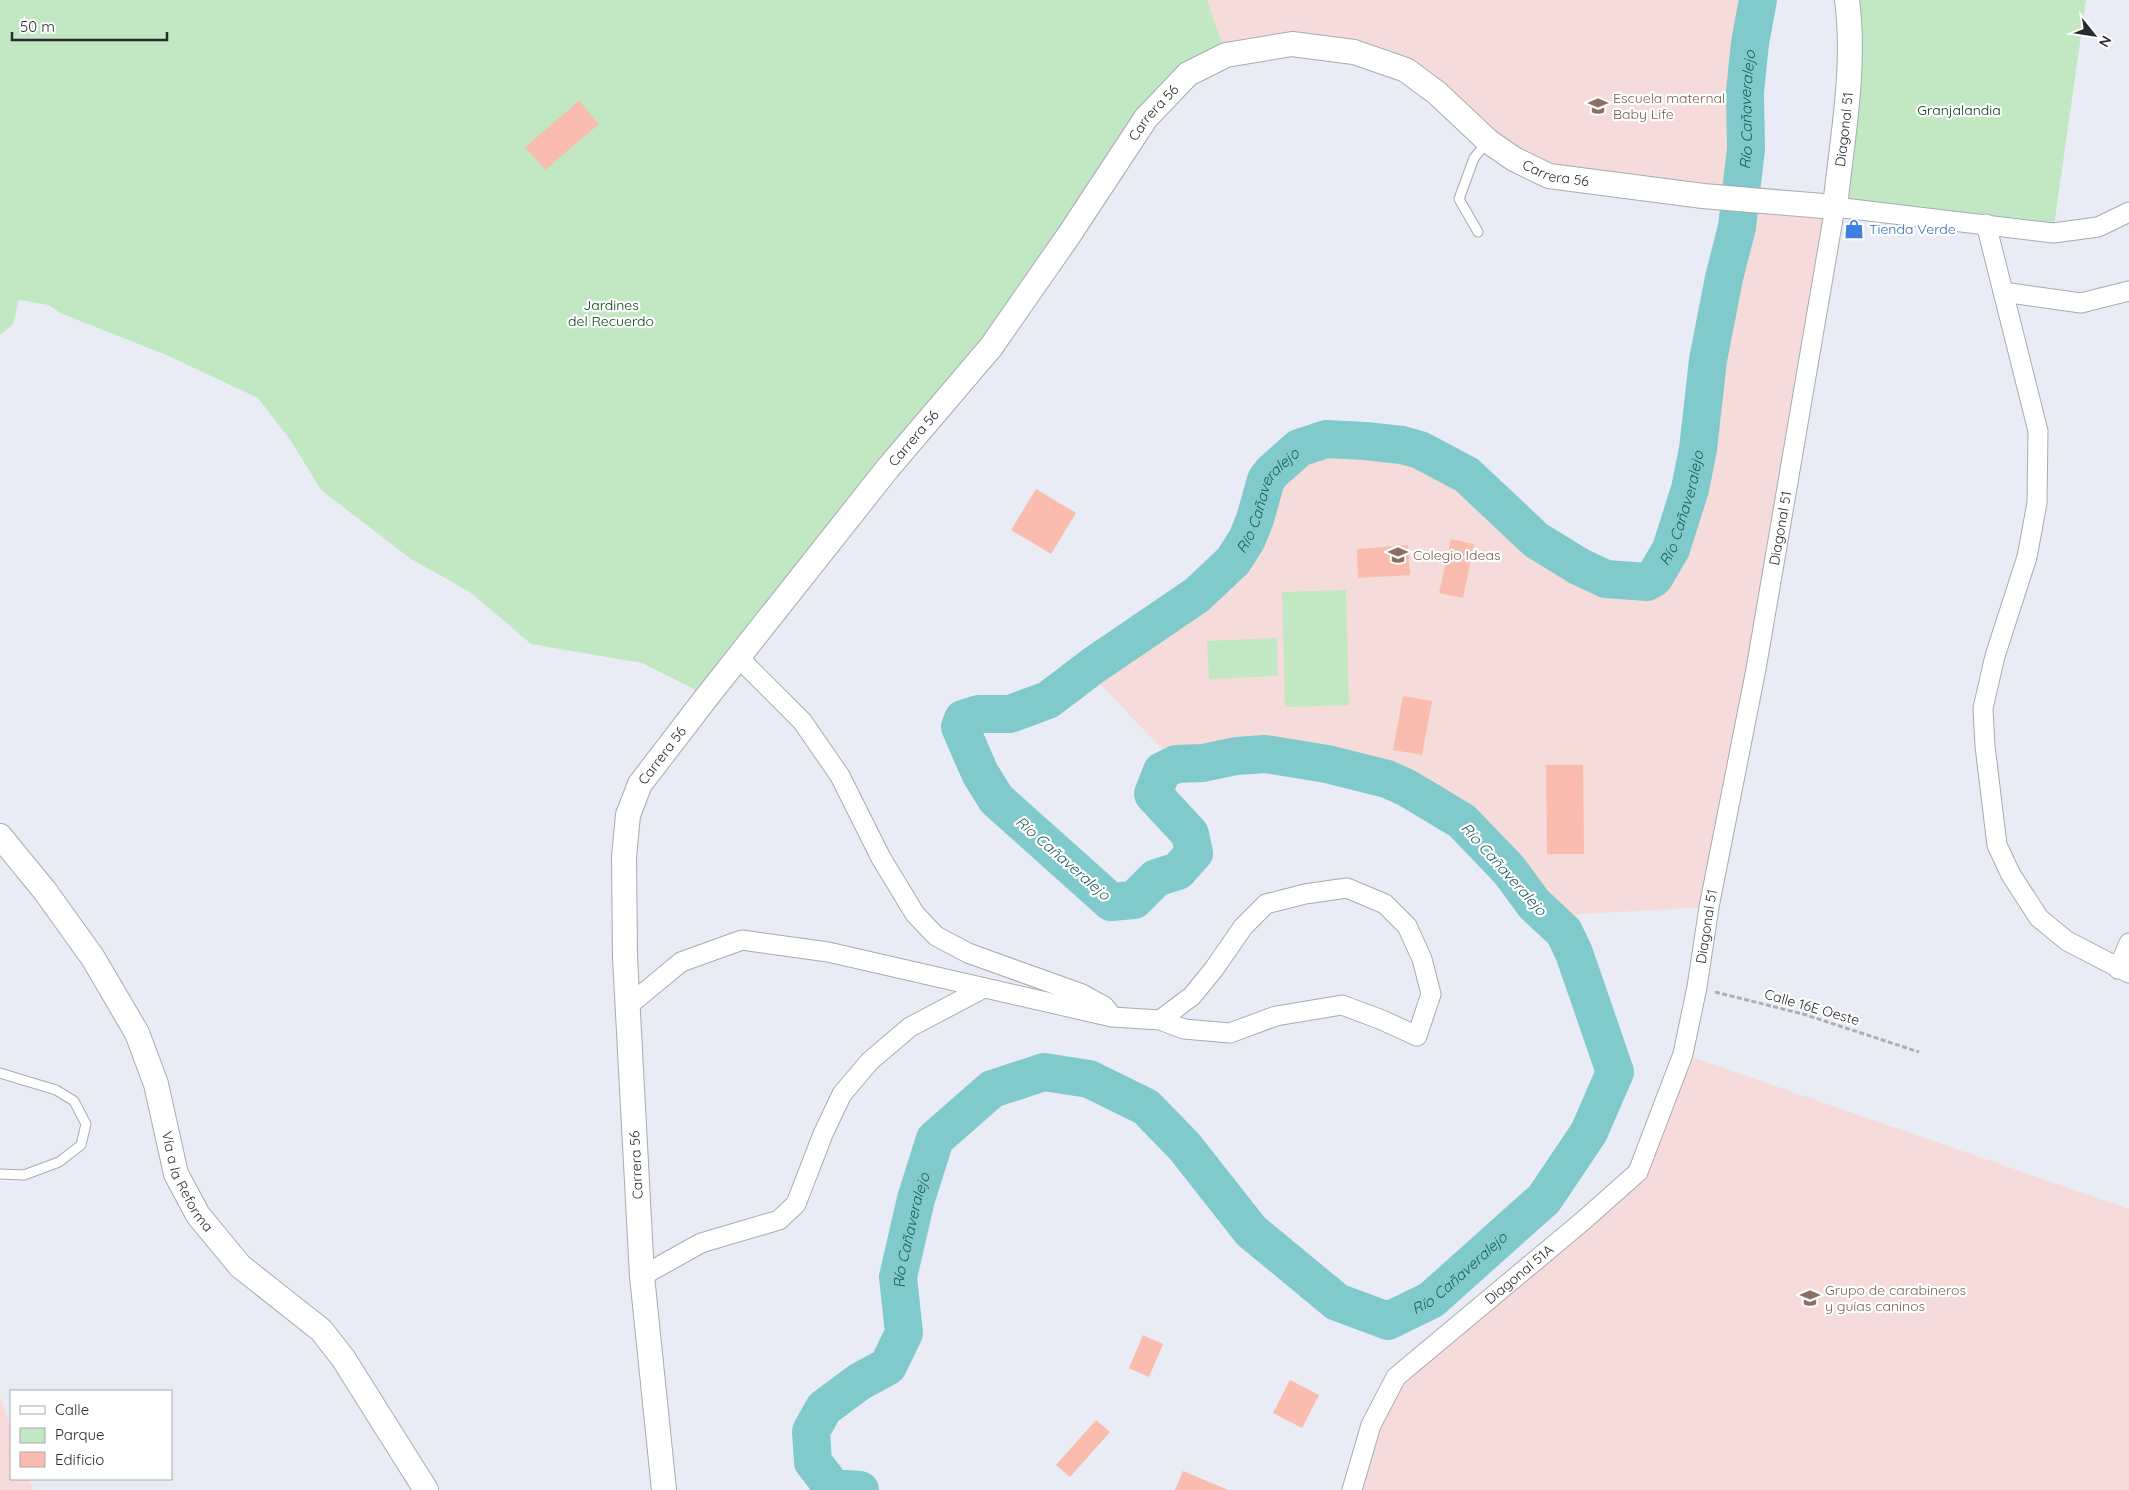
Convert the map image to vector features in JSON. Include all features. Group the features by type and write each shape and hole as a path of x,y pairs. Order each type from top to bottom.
{"street":[{"name":"Diagonal 51","path":"1683,1054 1697,988 1709,907 1756,669 1835,207 1850,62 1851,28 1848,4"},
{"name":"Carrera 56","path":"664,1490 642,1276 628,1006 624,857 628,815 640,784 738,657 888,468 991,347 1069,235 1146,118 1188,74 1226,55 1292,44 1354,52 1406,70 1437,92 1488,141 1514,159 1548,176 1703,196 1835,207"},
{"path":"1835,207 2053,233 2098,227 2129,212"},
{"path":"1986,224 2038,431 2037,504 2028,557 1995,656 1983,708 1985,746 1997,845 2011,875 2039,918 2067,941 2124,971 2129,943"},
{"path":"2003,292 2081,303 2129,292"},
{"path":"738,657 807,728 840,776 881,858 915,914 936,936 968,953 1082,994 1104,1006 1112,1017"},
{"name":"Vía a la Reforma","path":"0,836 45,890 93,958 137,1033 156,1084 176,1174 198,1215 240,1266 322,1330 343,1358 426,1490"},
{"path":"628,1006 681,962 742,940 828,952 1112,1017 1160,1020 1184,1029 1230,1033 1276,1016 1342,1005 1417,1036 1431,994 1422,959 1407,926 1385,904 1347,888 1304,894 1266,904 1243,927 1214,970 1192,996 1160,1020"},
{"path":"642,1276 701,1243 779,1220 796,1204 823,1134 842,1094 870,1060 910,1027 984,988"},
{"name":"Diagonal 51A","path":"1352,1490 1371,1425 1396,1377 1577,1226 1638,1172 1683,1054"}],"lane":[{"path":"1478,232 1460,199 1474,158 1488,141"},
{"path":"0,1073 56,1090 74,1101 86,1124 80,1145 59,1162 24,1175 0,1174"}],"path":[{"name":"Calle 16E Oeste","path":"1697,988 1803,1014 1919,1052"}],"shaded area":[{"name":"Colegio Ideas","path":"1207,0 1758,0 1750,43 1745,92 1746,149 1740,200 1835,207 1709,907 1547,916 1534,904 1509,870 1462,822 1407,788 1387,779 1327,764 1266,754 1236,756 1203,763 1176,764 1087,670 1197,595 1233,561 1247,539 1266,480 1299,448 1326,439 1402,445 1420,450 1467,475 1536,540 1580,567 1606,579 1647,582 1654,578 1671,548 1690,489 1698,449 1708,360 1724,278 1737,227 1739,201 1549,176 1437,93 1354,52 1226,55"},
{"name":"Grupo de carabineros y guías caninos","path":"1683,1054 2129,1209 2129,1490 1352,1490 1396,1377 1638,1172"},
{"path":"0,1396 10,1426 10,1480 29,1480 33,1490 0,1490"}],"green space":[{"name":"Jardines del Recuerdo","path":"0,0 1207,0 1226,55 1188,74 1069,235 706,698 692,688 642,663 531,644 470,592 411,559 321,490 291,441 258,398 164,354 60,313 49,305 19,300 13,324 0,335"},
{"name":"Granjalandia","path":"1847,0 2086,0 2053,233 1835,207"},
{"path":"1346,590 1349,705 1285,707 1282,592"},
{"path":"1277,638 1278,676 1209,679 1207,641"}],"building":[{"path":"579,101 599,124 545,170 525,147"},
{"path":"1036,489 1076,513 1051,554 1011,530"},
{"path":"1451,539 1474,544 1463,598 1439,593"},
{"path":"1408,545 1410,575 1358,578 1357,549"},
{"path":"1403,696 1432,701 1422,755 1393,750"},
{"path":"1546,765 1583,765 1584,854 1547,854"},
{"path":"1143,1335 1163,1344 1149,1377 1129,1368"},
{"path":"1290,1380 1319,1395 1302,1428 1273,1413"},
{"path":"1096,1420 1110,1432 1070,1477 1056,1465"},
{"path":"1183,1471 1228,1490 1175,1490"}],"waterway":[{"name":"Río Cañaveralejo","path":"860,1490 833,1488 813,1462 811,1431 824,1408 859,1382 888,1366 904,1333 898,1277 916,1199 935,1139 992,1089 1044,1072 1089,1079 1146,1107 1184,1146 1251,1231 1337,1302 1388,1321 1431,1300 1544,1199 1589,1132 1615,1072 1574,953 1564,932 1534,904 1509,870 1462,821 1407,788 1387,779 1327,764 1265,754 1236,756 1203,763 1176,764 1162,771 1153,794 1190,834 1194,853 1178,871 1156,878 1134,900 1111,902 996,799 980,773 960,727 963,719 979,714 1010,714 1048,700 1094,665 1197,595 1233,561 1247,539 1266,480 1272,472 1299,448 1326,439 1402,445 1420,450 1467,475 1536,540 1580,567 1606,579 1647,582 1654,578 1671,549 1690,489 1698,449 1708,360 1724,278 1737,227 1746,149 1745,92 1750,43 1758,0"}],"place":[{"name":"Escuela maternal Baby Life","path":"1598,106"},
{"name":"Tienda Verde","path":"1854,229"},
{"name":"Colegio Ideas","path":"1398,555"},
{"name":"Grupo de carabineros y guías caninos","path":"1810,1298"}]}
